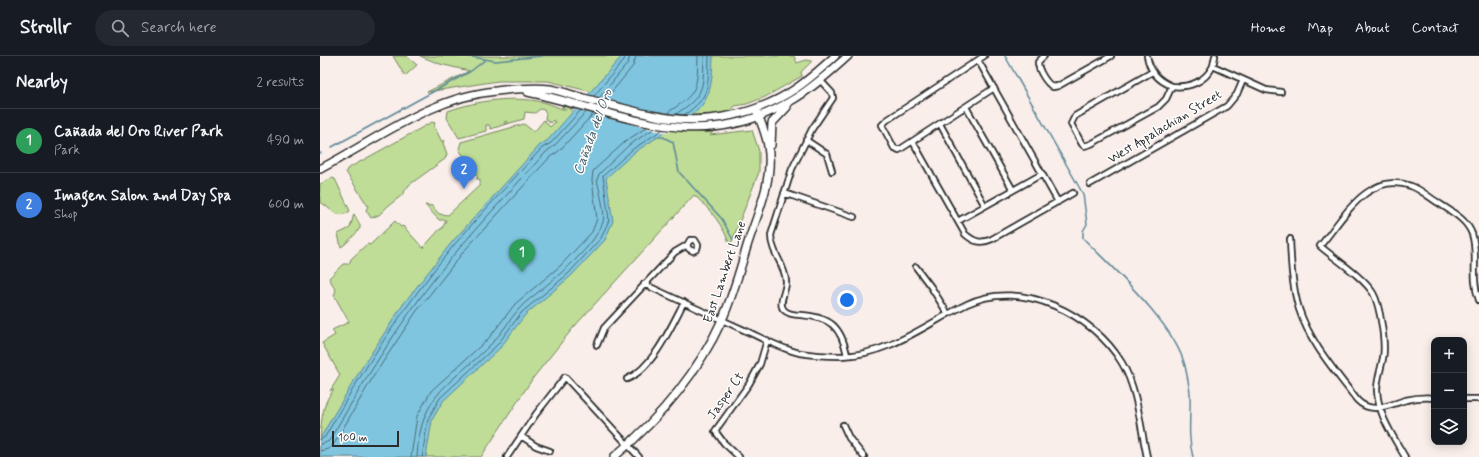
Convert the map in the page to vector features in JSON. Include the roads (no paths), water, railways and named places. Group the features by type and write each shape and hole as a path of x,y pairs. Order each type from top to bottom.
{"main road":[{"path":"320,169 442,103 482,93 550,89 656,116 674,119 707,119 753,110 797,87 835,56"},
{"path":"769,162 772,123 779,114 845,57"},
{"path":"518,90 654,125 673,128 712,128 746,121 780,107 802,94"},
{"name":"East Lambert Lane","path":"614,457 653,421 682,388 707,350 733,293 768,176 769,162 767,140 758,117 753,110"}],"street":[{"path":"984,56 887,120 882,125 896,150 902,149 994,88"},
{"path":"1044,56 1038,62 1038,66 1049,84 1053,87 1058,86 1111,56"},
{"path":"1147,56 1152,72 1161,81 1172,86 1181,87 1196,83 1208,75 1213,66 1215,56"},
{"path":"978,60 1058,202"},
{"path":"1213,66 1266,90 1281,92"},
{"path":"1152,72 1072,119 1071,124 1084,146 1091,144 1158,106 1166,99 1172,86"},
{"path":"820,80 832,93 833,98 806,140 792,169 771,235 773,249 783,268 787,282 785,293 781,301 782,308 785,312 790,314 822,318 831,323 838,330 844,343 847,355"},
{"name":"West Appalachian Street","path":"1090,184 1227,106 1237,94 1243,80"},
{"path":"966,107 1013,190"},
{"path":"940,124 985,206"},
{"path":"806,140 827,154 832,172"},
{"path":"913,142 968,236 980,242 992,239 1073,193"},
{"path":"958,221 1042,174"},
{"path":"1405,457 1384,420 1380,408 1377,391 1384,347 1377,301 1367,285 1320,246 1358,200 1372,188 1388,183 1412,186 1457,215 1469,227 1474,241 1474,277 1479,300"},
{"path":"784,194 854,217"},
{"path":"1290,239 1296,296 1300,310 1312,336 1357,400 1367,408 1380,408 1407,400 1431,398"},
{"path":"598,345 604,328 675,252 687,246"},
{"path":"916,267 948,314"},
{"path":"644,284 799,353 847,355 887,347 969,303 989,297 1014,295 1035,298 1060,308 1086,325 1110,347 1126,371 1132,385 1147,457"},
{"path":"627,379 637,373 652,356 684,302"},
{"name":"Jasper Ct","path":"739,457 724,443 715,431 749,384 760,364 768,340"},
{"path":"507,457 565,377 639,457"},
{"path":"1467,398 1479,399"},
{"path":"843,425 849,438 864,457"},
{"path":"521,436 536,446 550,451"}],"water":[{"name":"Cañada del Oro","path":"622,56 713,56 712,78 706,99 697,111 635,152 606,178 613,221 605,240 571,276 525,315 500,348 443,401 432,420 426,457 320,457 320,439 361,369 404,303 452,242 540,145 548,140"}],"waterway":[{"path":"466,56 496,61 542,56"},
{"path":"1005,56 1083,194 1087,224 1083,231 1083,238 1142,298 1169,332 1179,349 1185,366 1190,390 1190,433 1193,457"},
{"path":"332,147 471,71 485,60"},
{"path":"656,137 663,137 673,142 679,172 722,219 733,240"}],"place":[{"name":"Imagen Salon and Day Spa","path":"464,189"},
{"name":"Cañada del Oro River Park","path":"522,272"}]}
